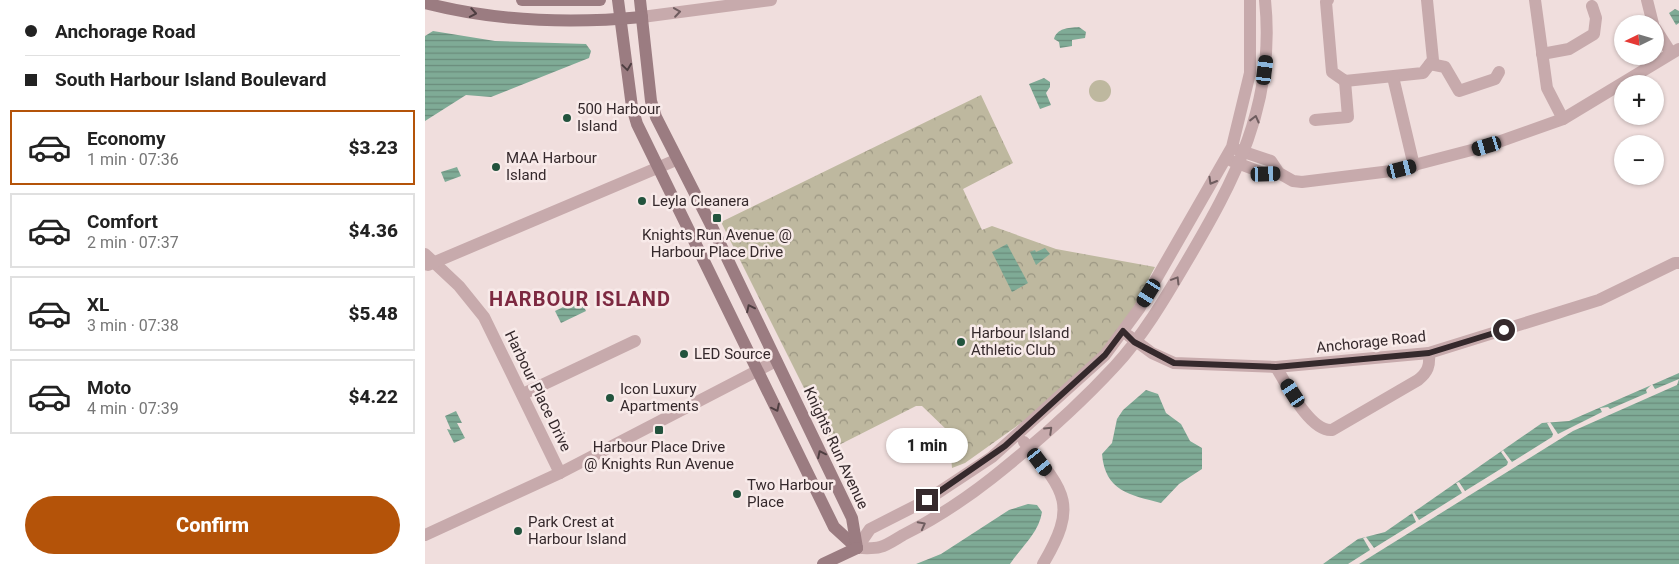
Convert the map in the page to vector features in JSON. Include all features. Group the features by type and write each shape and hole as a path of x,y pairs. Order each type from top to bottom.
{"street":[{"path":"522,0 600,0"},
{"path":"618,0 632,107 637,124 834,527 857,548"},
{"name":"Knights Run Avenue","path":"640,0 651,101 666,139 724,252 852,518 857,548"},
{"path":"425,3 505,17 565,20 642,17 738,2 771,0"},
{"path":"857,548 870,529 927,500 992,457 1105,355 1123,331 1159,277 1229,152 1250,73 1250,0"},
{"path":"823,564 857,548 879,548 941,515 975,492 1029,448 1116,365 1168,294 1203,235 1245,152 1256,118 1266,60 1265,0"},
{"path":"1328,0 1326,2 1332,72 1345,81 1423,73 1433,60 1427,0"},
{"path":"1535,0 1547,88 1563,119"},
{"path":"1647,0 1651,15"},
{"path":"1542,54 1569,49 1594,34 1596,18 1592,6"},
{"path":"1229,152 1245,152 1271,161 1279,173 1293,181 1311,182 1366,176 1414,166 1487,146 1563,119 1675,51 1664,38"},
{"path":"1430,64 1445,68 1459,90 1495,79 1499,72"},
{"path":"1393,77 1414,166"},
{"path":"1315,120 1348,117 1345,81"},
{"path":"648,148 666,139"},
{"path":"1229,152 1239,165 1266,174 1279,173"},
{"path":"428,261 676,160"},
{"path":"705,263 724,252"},
{"name":"Harbour Place Drive","path":"428,261 459,286 484,316 560,473 776,361"},
{"name":"Anchorage Road","path":"1123,331 1134,342 1174,363 1276,367 1429,353 1599,300 1677,263"},
{"path":"523,394 635,341"},
{"path":"1276,367 1309,418 1325,431 1332,430 1418,380 1427,372 1429,353"},
{"path":"1018,435 1061,490 1065,510 1062,526 1043,564"},
{"path":"425,535 560,473"}],"green space":[{"path":"1100,80 1108,83 1111,91 1108,99 1100,102 1092,99 1089,91 1092,83"},
{"path":"981,95 1013,163 963,189 982,230 992,226 1056,249 1155,267 1131,312 1102,351 1035,413 965,463 952,468 949,432 922,406 916,406 837,446 835,450 721,222"}],"shaded area":[{"path":"1675,9 1679,11 1679,23 1676,25 1669,13"},
{"path":"1079,27 1086,32 1085,38 1072,40 1072,46 1060,48 1059,42 1054,39 1055,35 1063,29"},
{"path":"433,31 495,41 586,44 591,51 589,58 491,97 466,95 425,121 425,36"},
{"path":"1044,78 1050,82 1050,87 1046,93 1051,105 1040,109 1029,84"},
{"path":"457,167 461,176 445,182 441,172"},
{"path":"1007,244 1028,283 1012,292 992,252"},
{"path":"1045,248 1050,254 1036,265 1030,252 1035,250 1036,252"},
{"path":"580,299 586,311 561,323 555,311"},
{"path":"1679,373 1679,564 1323,564 1358,539 1385,532 1542,423 1569,421"},
{"path":"1146,390 1158,394 1166,413 1181,424 1190,441 1202,448 1202,469 1179,484 1161,503 1129,494 1114,484 1104,466 1102,454 1112,443 1117,419 1123,410"},
{"path":"456,411 462,423 457,423 465,438 454,443 447,429 451,430 445,416"},
{"path":"1028,504 1037,505 1042,512 1040,520 1033,533 1010,564 916,564 941,554 1009,510"}],"pier":[{"path":"1679,379 1677,385 1573,431 1359,564 1348,564 1370,550 1363,538 1366,537 1374,548 1416,522 1412,513 1414,512 1419,520 1462,493 1456,483 1459,482 1465,491 1507,465 1508,462 1501,452 1503,450 1512,462 1552,437 1553,434 1547,423 1550,422 1558,434 1602,412 1600,408 1608,407 1610,409 1647,393 1646,390 1652,384 1655,389"}],"place":[{"name":"500 Harbour Island","path":"567,118"},
{"name":"MAA Harbour Island","path":"496,167"},
{"name":"Leyla Cleanera","path":"642,201"},
{"name":"Knights Run Avenue @ Harbour Place Drive","path":"717,218"},
{"name":"Harbour Island Athletic Club","path":"961,342"},
{"name":"LED Source","path":"684,354"},
{"name":"Icon Luxury Apartments","path":"610,398"},
{"name":"Harbour Place Drive @ Knights Run Avenue","path":"659,430"},
{"name":"Two Harbour Place","path":"737,494"},
{"name":"Park Crest at Harbour Island","path":"518,531"}],"district":[{"name":"HARBOUR ISLAND","path":"580,299"}],"route":[{"path":"927,500 963,474 992,457 1005,446 1105,355 1123,331 1134,342 1174,363 1276,367 1429,353 1504,330"}]}
